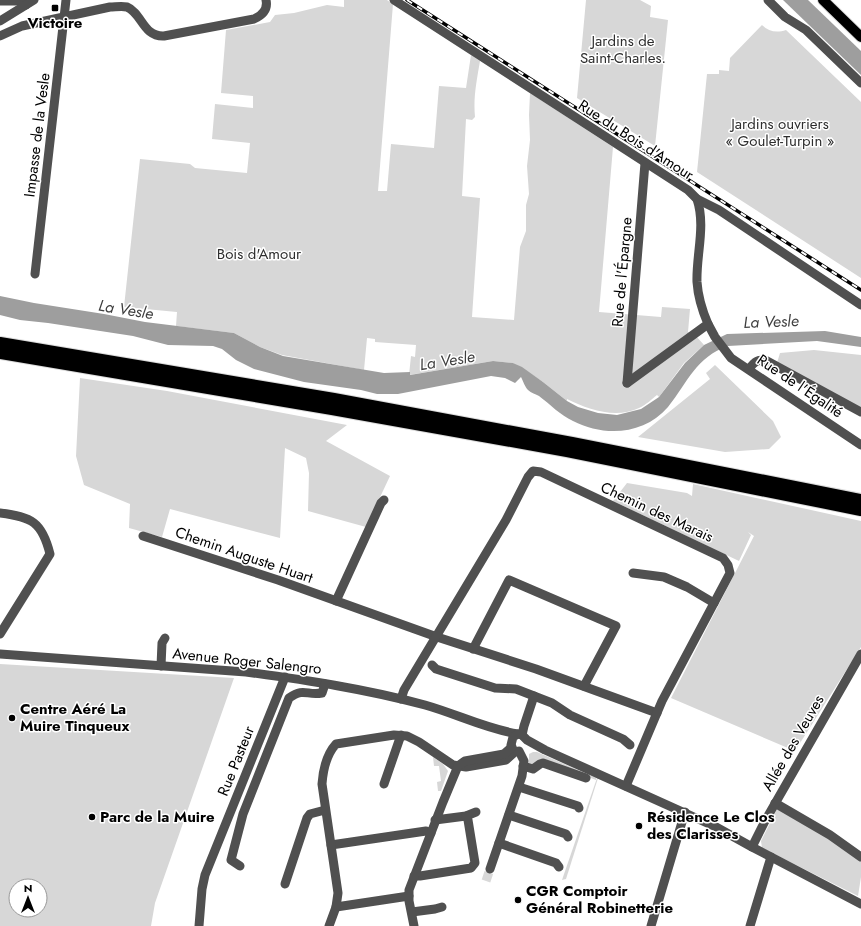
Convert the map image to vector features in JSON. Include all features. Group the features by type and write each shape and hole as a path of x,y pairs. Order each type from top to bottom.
{"highway":[{"path":"0,343 380,407 861,500"},
{"path":"0,353 332,409 552,449 861,510"}],"main road":[{"path":"823,0 861,37"}],"street":[{"name":"Impasse de la Vesle","path":"35,274 66,0"},
{"path":"0,36 22,26 110,7 127,8 132,11 151,34 158,36 254,19 265,11 266,0"},
{"name":"Rue du Bois d'Amour","path":"394,0 688,190 697,199 719,210 861,305"},
{"path":"768,0 786,17 806,30 861,83"},
{"path":"0,1 30,2"},
{"path":"0,21 30,2"},
{"name":"Rue de l'Épargne","path":"645,163 626,384 708,324"},
{"path":"697,199 701,222 697,281 700,303 708,324"},
{"name":"Rue de l'Égalité","path":"708,324 715,337 731,358 861,445"},
{"path":"749,369 760,359 767,361 861,412"},
{"name":"Chemin des Marais","path":"436,637 506,520 528,477 534,471 541,472 723,558 728,564 730,573 662,701 626,786"},
{"path":"336,601 380,503 384,500"},
{"path":"0,513 18,516 34,521 41,529 47,541 50,554 0,634"},
{"name":"Chemin Auguste Huart","path":"143,536 278,580 436,637"},
{"path":"633,573 664,578 687,587 714,603"},
{"path":"473,649 509,580 616,626 584,686"},
{"path":"401,699 404,690 436,637 536,669 657,713"},
{"path":"161,666 162,643 165,638"},
{"name":"Avenue Roger Salengro","path":"0,654 246,672 285,677 401,699 456,715 485,726 522,736 544,750 626,786 684,816 716,827 860,904"},
{"name":"Allée des Veuves","path":"751,846 861,654"},
{"path":"432,665 436,669 495,688 516,689 552,702 570,715 623,738 630,745"},
{"name":"Rue Pasteur","path":"199,926 202,889 205,875 285,677"},
{"path":"240,866 232,860 243,814 288,698 303,691 317,694 322,693 325,684"},
{"path":"414,926 409,901 409,890 435,820 458,766 465,761 504,754 527,745 522,736 534,696"},
{"name":"Avenue Roger Salengro","path":"485,726 503,736 516,749 544,750"},
{"path":"384,784 401,736"},
{"path":"330,926 336,907 338,893 322,784 323,772 330,751 336,744 407,736 419,742 453,765 458,766"},
{"path":"490,869 522,776 524,761 511,739 522,736"},
{"path":"523,766 533,769 542,763 586,778"},
{"path":"519,787 578,806 579,808"},
{"path":"775,803 836,838 861,857"},
{"path":"285,884 307,818 310,814 326,810"},
{"path":"435,820 466,816 476,812"},
{"path":"509,815 566,834 568,837"},
{"path":"414,876 471,868 475,863 468,820 466,816"},
{"path":"651,926 684,816"},
{"path":"331,845 426,831 431,832"},
{"path":"499,843 556,863 559,867"},
{"path":"750,926 771,857"},
{"path":"860,904 861,894"},
{"path":"336,907 409,896"},
{"path":"412,912 442,907"}],"green space":[{"name":"Bois d'Amour","path":"344,0 387,0 393,4 378,191 387,191 391,144 434,148 439,86 466,88 471,55 480,61 475,96 475,117 472,120 466,119 462,196 480,198 472,317 514,320 520,247 526,231 526,205 529,194 527,166 530,140 530,93 613,147 599,312 661,317 662,307 690,309 688,332 696,336 704,345 684,363 659,397 657,395 639,408 630,411 621,413 603,412 584,407 567,399 567,401 543,382 513,363 493,361 409,375 411,356 415,357 416,345 375,342 375,339 367,338 364,370 282,355 260,347 234,333 176,326 177,312 124,307 140,159 190,164 195,168 247,173 250,143 212,139 215,104 253,108 253,96 221,93 226,30 270,22 275,15 294,13 327,5 344,7"},
{"name":"Jardins de Saint-Charles.","path":"586,0 640,0 651,6 650,17 668,20 655,146 577,98"},
{"name":"Jardins ouvriers « Goulet-Turpin »","path":"762,25 773,31 786,30 861,102 861,278 697,172 707,74 719,74 719,70 729,71 730,58"},
{"path":"814,350 861,355 861,408 777,363 780,353"},
{"path":"715,365 773,421 781,437 769,449 725,452 638,437 710,379 706,373"},
{"path":"80,378 167,391 347,425 326,441 390,476 366,527 308,511 309,473 306,458 285,448 280,538 170,509 162,537 129,528 130,504 84,485 76,456"},
{"path":"627,483 687,493 692,496 693,484 861,521 861,647 795,751 671,698 754,536 748,532 751,535 739,561 613,501"},
{"name":"Parc de la Muire","path":"0,664 234,678 155,903 151,926 0,926"},
{"path":"537,752 596,778 596,780 546,761 537,765 529,764 529,754"},
{"path":"433,757 443,764 448,771 441,791 438,791 437,782 441,781 439,766 434,766"},
{"path":"597,778 566,879 562,880"},
{"path":"777,809 810,824 861,860 861,877 858,896 762,848 761,841"}],"shaded area":[{"path":"783,0 808,0 861,51 861,75"},
{"name":"La Vesle","path":"0,296 145,322 234,333 260,347 283,356 384,373 410,372 410,375 493,361 513,363 522,367 567,401 578,407 598,413 617,415 641,409 659,397 685,363 704,345 727,334 825,331 861,337 861,347 817,341 728,346 717,351 700,364 668,407 658,416 636,428 610,431 598,430 568,419 539,396 528,390 521,377 515,383 505,378 491,376 398,394 377,394 361,390 304,382 254,369 236,360 222,349 213,346 168,345 133,336 20,320 0,315"}],"tunnel":[{"path":"486,881 490,869"}],"railway":[{"path":"407,0 861,290"}],"place":[{"name":"Victoire","path":"55,8"},
{"name":"Centre Aéré La Muire Tinqueux","path":"12,718"},
{"name":"Parc de la Muire","path":"92,817"},
{"name":"Résidence Le Clos des Clarisses","path":"639,826"},
{"name":"CGR Comptoir Général Robinetterie","path":"518,900"}]}
